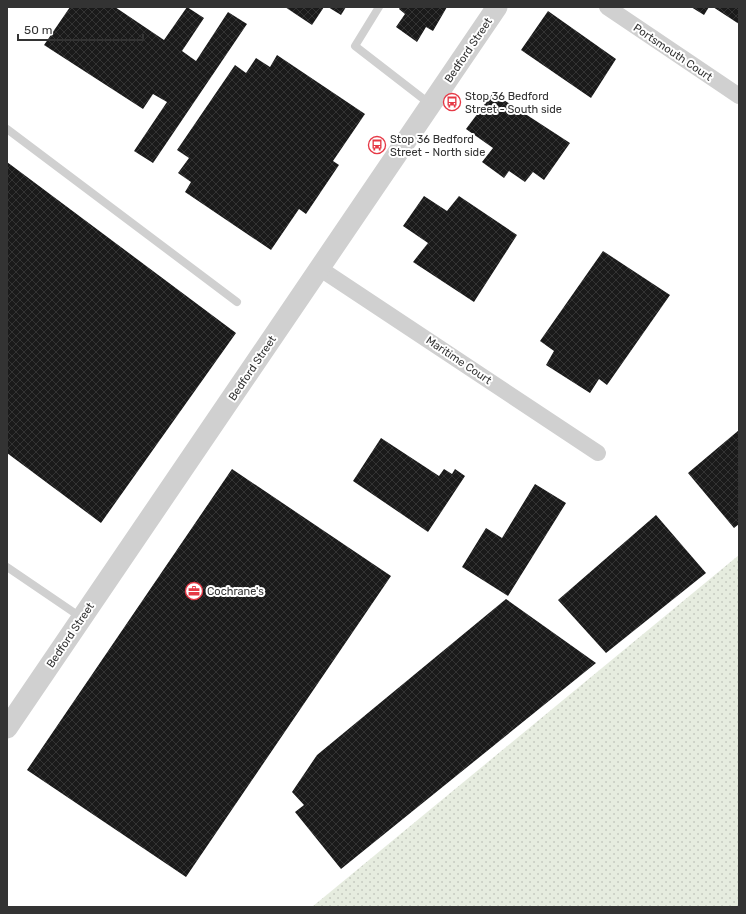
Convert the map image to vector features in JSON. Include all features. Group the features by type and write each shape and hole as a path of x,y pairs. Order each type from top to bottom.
{"street":[{"name":"Bedford Street","path":"7,728 497,7"},
{"name":"Portsmouth Court","path":"607,7 739,96"},
{"name":"Maritime Court","path":"320,268 598,453"}],"lane":[{"path":"379,7 355,46 431,104"},
{"path":"7,129 237,302"},
{"path":"7,566 82,618"}],"shaded area":[{"path":"739,555 739,907 312,907"}],"building":[{"path":"70,7 115,7 164,40 187,7 204,18 182,51 196,61 228,12 247,24 153,163 134,151 167,102 153,94 143,109 44,45"},
{"path":"285,7 324,7 312,25"},
{"path":"328,7 346,7 341,15"},
{"path":"400,7 447,7 433,31 426,27 417,42 396,27 405,14 399,9"},
{"path":"691,7 709,7 704,15"},
{"path":"713,7 739,7 739,24"},
{"path":"548,11 616,59 591,98 521,50"},
{"path":"277,55 365,114 333,161 339,165 306,214 299,209 271,250 185,192 191,182 178,173 189,158 177,150 235,65 246,73 256,58 270,67"},
{"path":"493,93 570,143 544,180 533,172 525,182 509,171 504,178 482,162 493,148 466,129"},
{"path":"7,162 236,333 101,523 7,453"},
{"path":"424,196 447,211 459,196 517,235 474,302 413,262 428,243 403,226"},
{"path":"603,251 670,295 607,385 599,379 590,393 546,365 554,351 540,341"},
{"path":"739,430 739,524 734,528 688,473"},
{"path":"381,438 439,476 444,469 452,474 455,469 465,476 428,532 353,481"},
{"path":"232,469 391,576 186,877 27,770"},
{"path":"535,484 566,503 508,596 462,567 486,528 502,538"},
{"path":"656,515 706,573 606,653 558,600"},
{"path":"506,599 596,663 341,869 295,812 304,805 292,792 317,755"}],"place":[{"name":"Stop 36 Bedford Street - South side","path":"452,102"},
{"name":"Stop 36 Bedford Street - North side","path":"377,145"},
{"name":"Cochrane's","path":"194,591"}]}
